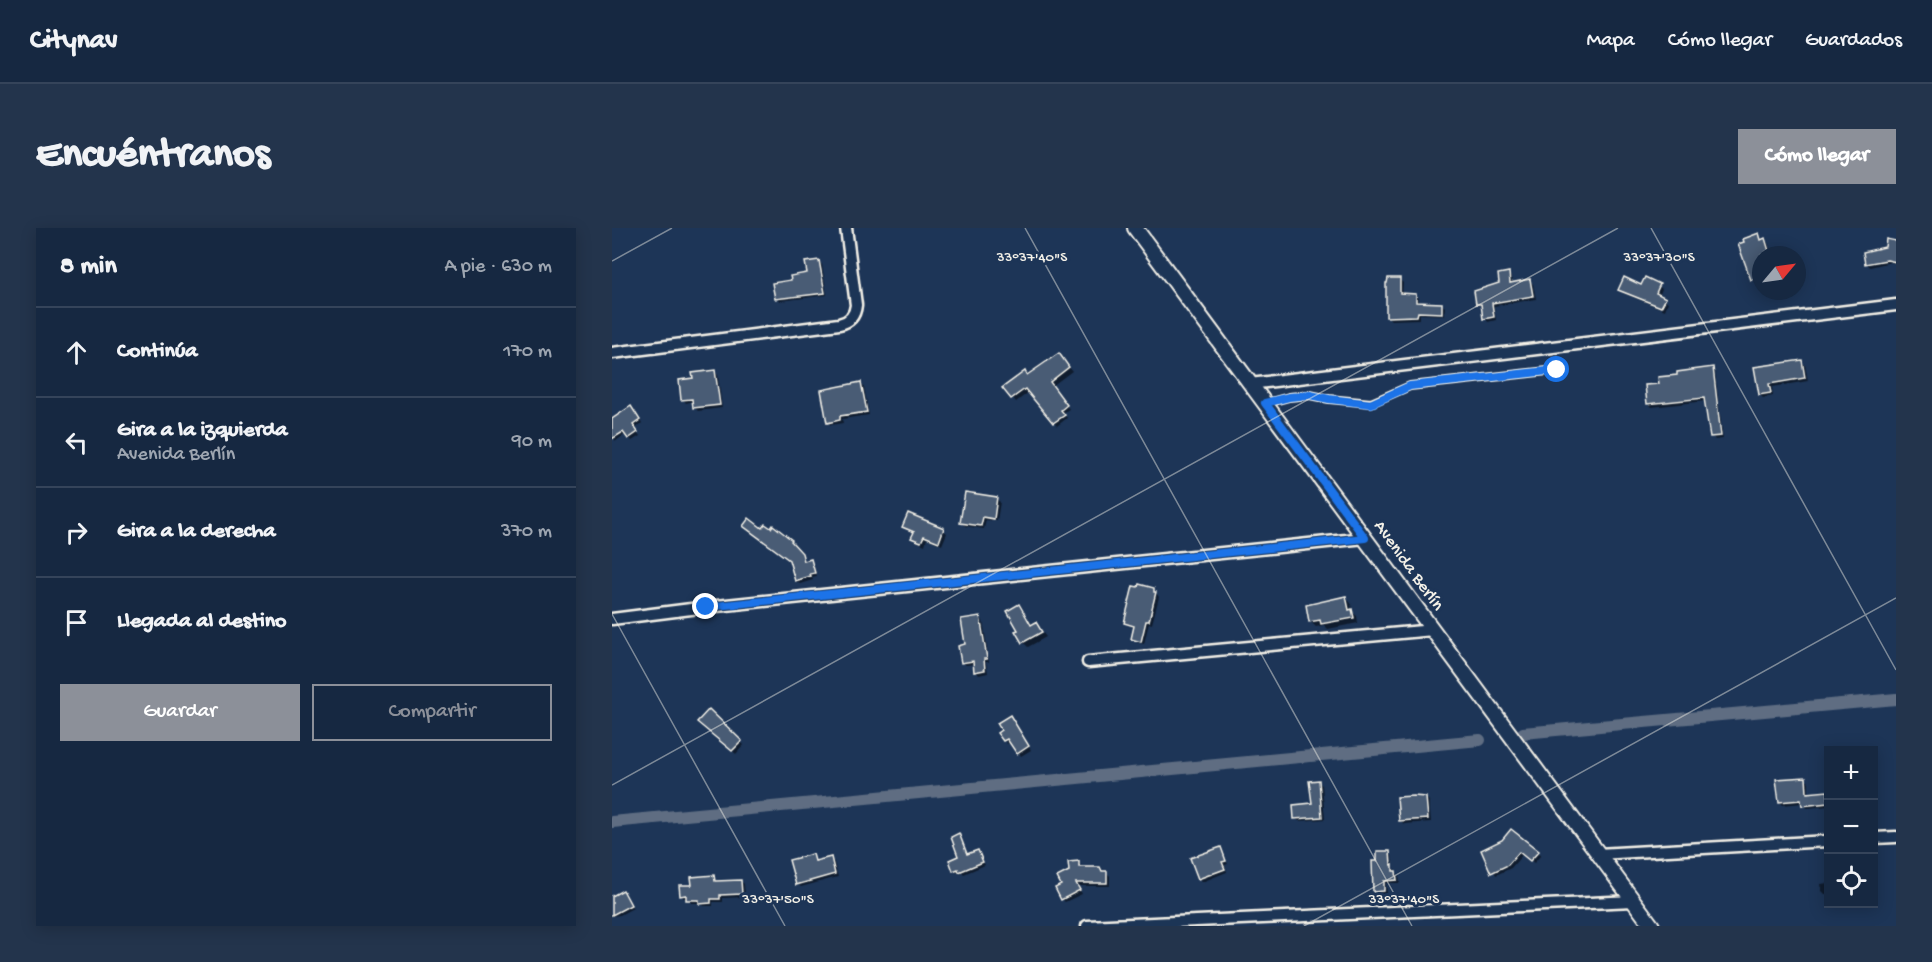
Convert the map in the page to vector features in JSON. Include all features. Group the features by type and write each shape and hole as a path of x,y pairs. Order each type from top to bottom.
{"street":[{"path":"612,353 848,321 854,314 856,304 846,228"},
{"name":"Avenida Berlín","path":"1135,228 1652,926"},
{"path":"1250,384 1896,305"},
{"path":"612,619 706,607 1365,538"},
{"path":"1088,662 1433,630"},
{"path":"1878,838 1896,837"},
{"path":"1598,854 1824,841"},
{"path":"1087,926 1634,901"}],"lane":[{"path":"1265,403 1310,395 1371,404 1410,386 1557,370"}],"building":[{"path":"1759,233 1761,240 1765,238 1767,246 1752,246 1751,280 1738,244 1744,242 1743,239"},
{"path":"1886,239 1896,241 1896,262 1887,260 1865,264 1863,252 1885,247"},
{"path":"819,260 825,293 775,299 772,283 791,280 790,276 807,273 805,262"},
{"path":"1509,272 1510,283 1530,279 1533,296 1492,303 1494,317 1483,319 1481,304 1476,304 1474,291 1499,283 1498,274"},
{"path":"1624,277 1641,285 1645,277 1660,284 1656,293 1666,298 1661,307 1618,290"},
{"path":"1388,278 1400,278 1400,293 1416,294 1416,302 1442,303 1442,313 1418,312 1417,316 1386,317"},
{"path":"1059,353 1069,367 1050,382 1067,405 1061,410 1065,415 1053,423 1025,389 1011,399 1002,388 1025,371 1027,375"},
{"path":"1802,360 1805,378 1769,384 1771,393 1759,395 1754,367"},
{"path":"1713,367 1721,436 1710,437 1704,398 1647,404 1645,385 1659,384 1658,377"},
{"path":"715,370 720,405 693,408 692,399 681,400 679,380 693,378 692,373"},
{"path":"861,382 867,412 840,416 840,420 827,423 821,390"},
{"path":"631,406 640,420 633,425 638,432 628,439 623,432 612,439 612,419"},
{"path":"965,492 997,497 994,519 983,517 981,526 960,523"},
{"path":"908,513 944,528 939,542 924,536 921,542 911,538 914,532 902,527"},
{"path":"749,518 762,528 765,524 771,528 773,525 792,540 802,553 804,561 811,559 815,573 795,581 789,560 743,526"},
{"path":"1139,584 1154,588 1156,592 1141,642 1131,639 1134,626 1124,623 1133,586 1138,587"},
{"path":"1346,596 1349,610 1352,609 1354,618 1321,624 1320,620 1309,622 1306,605"},
{"path":"1019,604 1031,625 1036,622 1042,632 1022,643 1015,631 1018,630 1007,611"},
{"path":"980,616 987,659 984,659 985,670 974,672 973,661 961,663 958,646 965,644 961,619"},
{"path":"709,709 742,741 732,751 697,722"},
{"path":"1010,715 1029,746 1017,754 1007,739 1003,741 997,733 1001,730 997,723"},
{"path":"1806,777 1807,793 1824,791 1824,803 1802,806 1801,800 1779,802 1776,779"},
{"path":"1319,780 1322,817 1294,819 1293,805 1312,803 1309,781"},
{"path":"1397,797 1426,797 1428,819 1399,821"},
{"path":"1511,829 1539,851 1530,861 1519,852 1508,865 1491,873 1481,850 1502,840"},
{"path":"959,833 967,854 978,850 983,862 959,872 958,869 953,871 949,860 958,856 951,837"},
{"path":"1221,847 1226,861 1222,862 1225,869 1198,879 1190,858"},
{"path":"1377,851 1390,851 1391,865 1393,864 1393,871 1396,871 1397,880 1384,881 1384,891 1373,892 1372,861 1377,861"},
{"path":"813,854 815,861 831,857 835,874 796,885 789,860"},
{"path":"1079,861 1079,867 1100,867 1102,871 1107,871 1107,883 1076,883 1080,890 1061,900 1055,888 1061,885 1057,877 1069,871 1068,862"},
{"path":"714,875 715,881 741,880 742,894 720,895 720,899 711,899 711,903 699,904 699,900 686,900 686,895 680,896 679,885 692,885 691,877"},
{"path":"623,890 631,905 612,915 612,896"}],"waterway":[{"path":"1523,733 1896,699"},
{"path":"612,822 1480,740"}],"route":[{"path":"706,607 1365,538 1265,403 1310,395 1371,404 1410,386 1557,370"}]}
